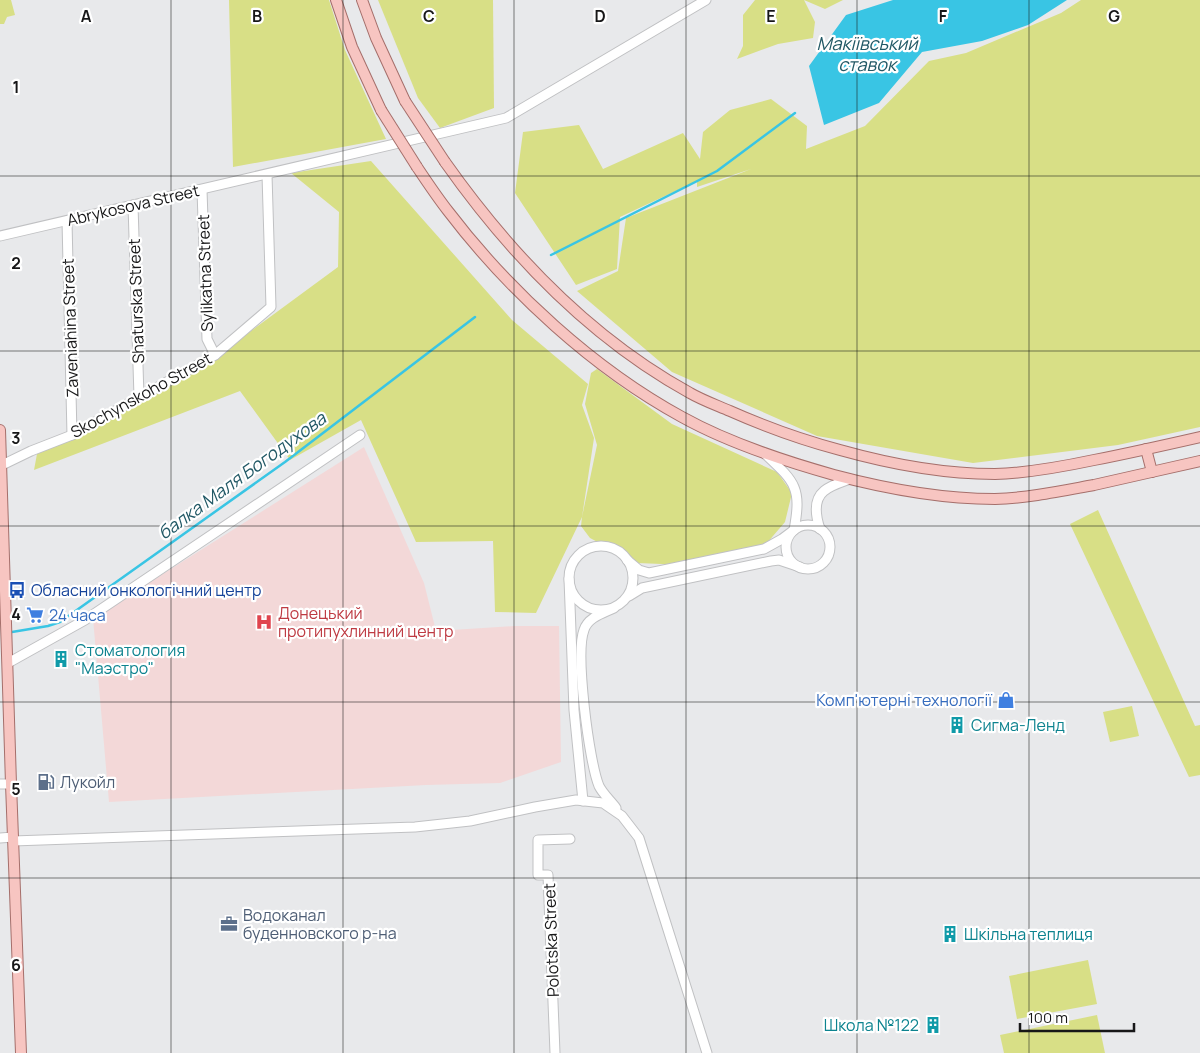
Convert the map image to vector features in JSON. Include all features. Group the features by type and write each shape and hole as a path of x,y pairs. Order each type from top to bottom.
{"main road":[{"path":"336,0 352,47 381,110 417,167 448,211 477,246 545,316 577,344 649,397 683,418 762,452 808,467 850,479 927,494 962,498 997,499 1036,496 1200,461"},
{"path":"362,0 376,38 405,101 471,199 506,242 560,298 594,327 670,382 693,395 770,428 857,455 932,470 964,473 996,474 1034,471 1200,437"},
{"path":"0,430 8,663 4,689 5,784 13,839 21,1053"},
{"path":"1146,449 1152,472"}],"street":[{"name":"Abrykosova Street","path":"0,236 506,118 706,0"},
{"name":"Skochynskoho Street","path":"0,466 31,451 72,435 215,355 271,307 267,175"},
{"name":"Sylikatna Street","path":"202,190 207,340 215,355"},
{"name":"Shaturska Street","path":"133,205 139,397"},
{"name":"Zaveniahina Street","path":"67,221 72,435"},
{"path":"8,663 85,620 360,435"},
{"path":"762,452 786,473 797,494 798,507 794,530 786,542 786,550 792,562 800,567"},
{"path":"706,1053 639,838 600,788 589,740 583,688 582,647 584,630 590,620 614,608 642,588 771,561 779,560 800,567 813,568 820,565 828,554 829,540 820,529 816,518 816,508 824,491 850,479"},
{"path":"583,801 582,772 574,710 568,579 570,568 575,558 584,551 594,547 605,546 616,550 639,570 649,573 764,549 794,530 807,525 820,529"},
{"path":"626,598 633,584 633,574 627,560"},
{"path":"568,579 576,600 584,606 604,611 614,608"},
{"path":"0,838 415,827 470,821 535,806 576,800 603,803 622,816"},
{"name":"Polotska Street","path":"555,1053 548,875 538,875 538,840 570,839"}],"shaded area":[{"name":"Донецький протипухлинний центр","path":"364,447 424,583 436,631 515,626 559,626 561,762 500,783 426,785 109,802 93,618"}],"green space":[{"path":"0,0 11,0 15,15 7,17 4,24 0,24"},
{"path":"229,0 329,0 345,50 386,139 233,167"},
{"path":"378,0 493,0 494,108 440,128 418,98"},
{"path":"755,0 804,0 815,22 813,38 778,44 737,59 743,46 743,15"},
{"path":"804,0 843,0 825,9"},
{"path":"1081,0 1200,0 1200,427 1118,445 973,463 817,436 672,372 577,291 618,271 626,218 751,169 697,187 697,181 620,217 617,269 576,285 515,193 523,132 579,125 603,169 683,133 700,159 703,132 730,110 771,99 807,126 806,149 865,126 929,61 966,53 1061,13"},
{"path":"371,161 512,320 588,384 582,405 594,438 582,517 536,613 495,612 493,541 416,542 361,420 290,460 240,391 34,470 37,454 214,358 338,267 339,212 291,173"},
{"path":"597,369 672,424 777,472 792,493 785,522 767,543 687,565 637,563 590,538 581,526 597,445 585,404 591,373"},
{"path":"1098,510 1195,726 1200,725 1200,775 1189,777 1070,524"},
{"path":"1132,706 1139,736 1110,742 1103,712"},
{"path":"1088,960 1097,1004 1017,1019 1009,976"},
{"path":"1097,1015 1105,1053 1004,1053 1000,1035"}],"water":[{"name":"Макіївський ставок","path":"893,0 1067,0 1028,25 982,41 922,52 879,103 824,125 809,66 846,15"}],"waterway":[{"name":"балка Маля Богодухова","path":"551,255 717,171 795,113"},
{"name":"балка Маля Богодухова","path":"12,632 60,622 285,462 475,317"}],"place":[{"name":"Обласний онкологічний центр","path":"17,590"},
{"name":"24 часа","path":"35,615"},
{"name":"Донецький протипухлинний центр","path":"264,622"},
{"name":"Стоматология \"Маэстро\"","path":"61,659"},
{"name":"Комп'ютерні технології","path":"1006,700"},
{"name":"Сигма-Ленд","path":"957,725"},
{"name":"Лукойл","path":"46,782"},
{"name":"Водоканал буденновского р-на","path":"229,924"},
{"name":"Шкільна теплиця","path":"950,934"},
{"name":"Школа №122","path":"933,1025"}]}
